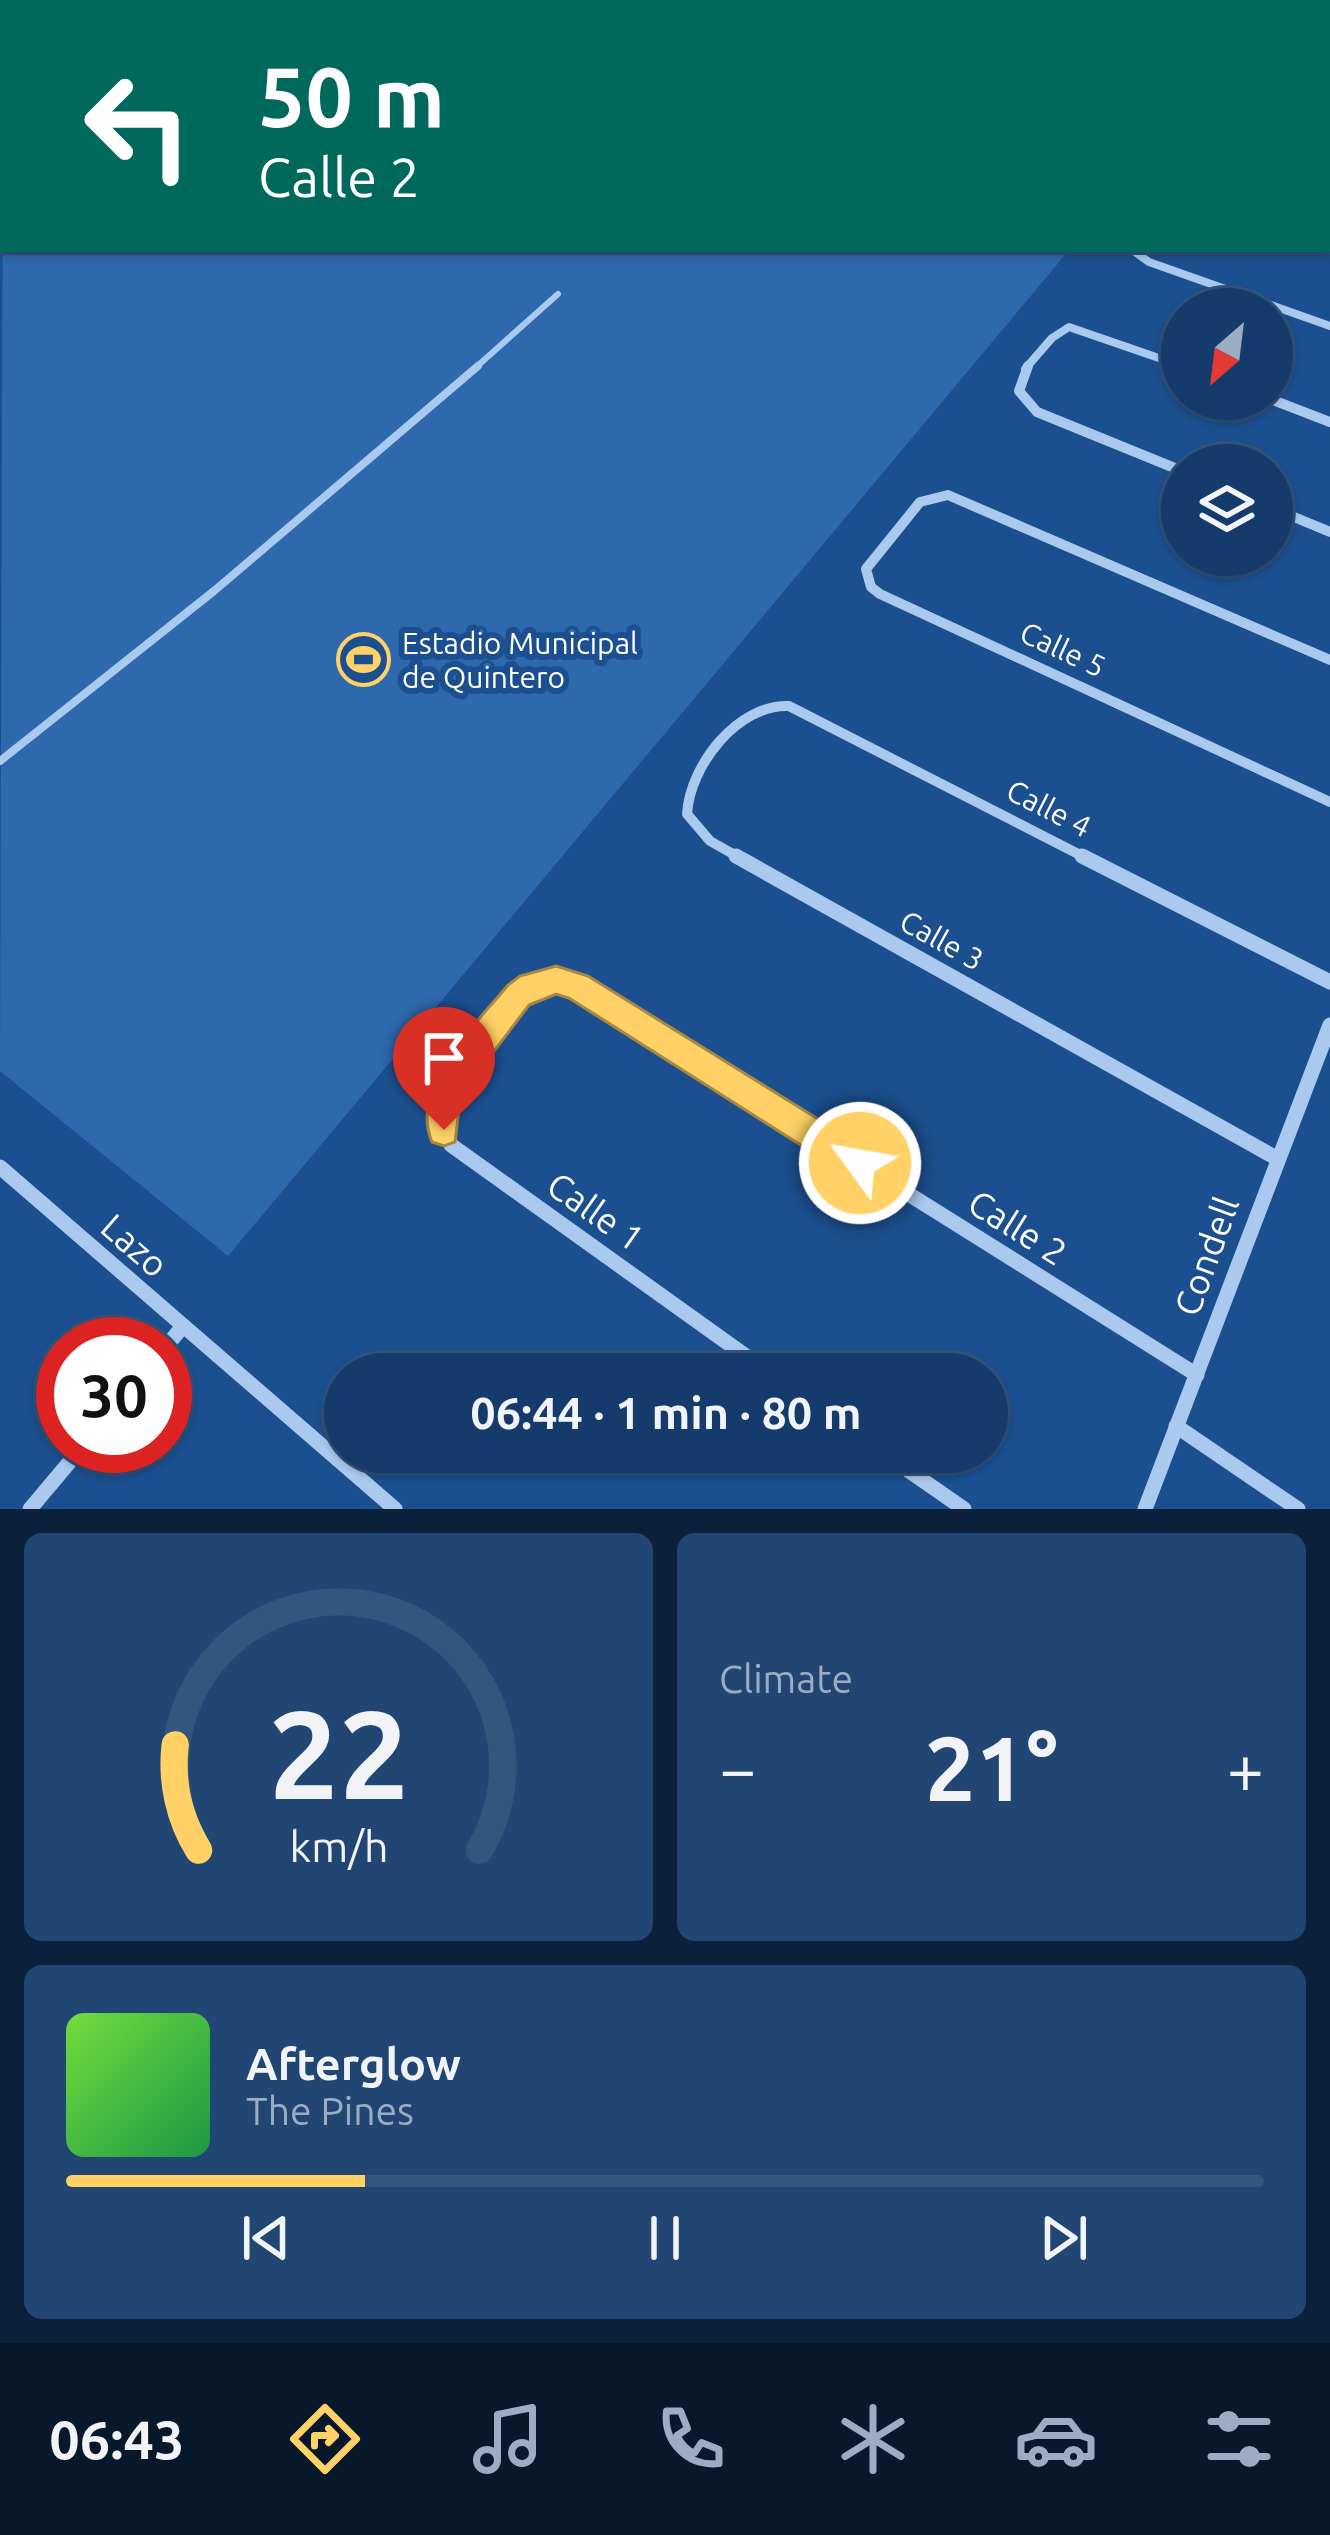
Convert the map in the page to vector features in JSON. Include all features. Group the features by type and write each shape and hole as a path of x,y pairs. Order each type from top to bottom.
{"street":[{"path":"1135,252 1149,262 1330,326"},
{"path":"1161,358 1082,328 1063,329 1016,380 1022,400 1037,412 1161,462"},
{"path":"1293,408 1330,422"},
{"name":"Calle 5","path":"1330,660 957,498 940,495 920,502 869,561 867,578 880,594 1330,802"},
{"path":"1293,517 1330,532"},
{"name":"Calle 4","path":"742,720 765,706 800,710 1330,982"},
{"name":"Calle 3","path":"742,720 687,794 687,814 700,834 1277,1159"},
{"name":"Calle 2","path":"458,1072 518,995 545,981 567,982 1197,1375"},
{"name":"Condell","path":"1145,1509 1330,1025"},
{"name":"Calle 1","path":"458,1072 441,1114 444,1130 463,1159 741,1353"},
{"name":"Lazo","path":"0,1167 173,1317"},
{"name":"Lazo","path":"192,1334 395,1509"},
{"path":"1176,1426 1298,1509"},
{"path":"30,1509 60,1473"},
{"path":"912,1473 964,1509"}],"lane":[{"path":"0,760 181,623 344,487 558,294"}],"shaded area":[{"name":"Estadio Municipal de Quintero","path":"3,252 1067,252 228,1256 0,1071"}],"place":[{"name":"Estadio Municipal de Quintero","path":"363,660"}],"route":[{"path":"444,1130 444,1099 458,1072 518,995 530,986 556,980 578,986 860,1163"}]}
